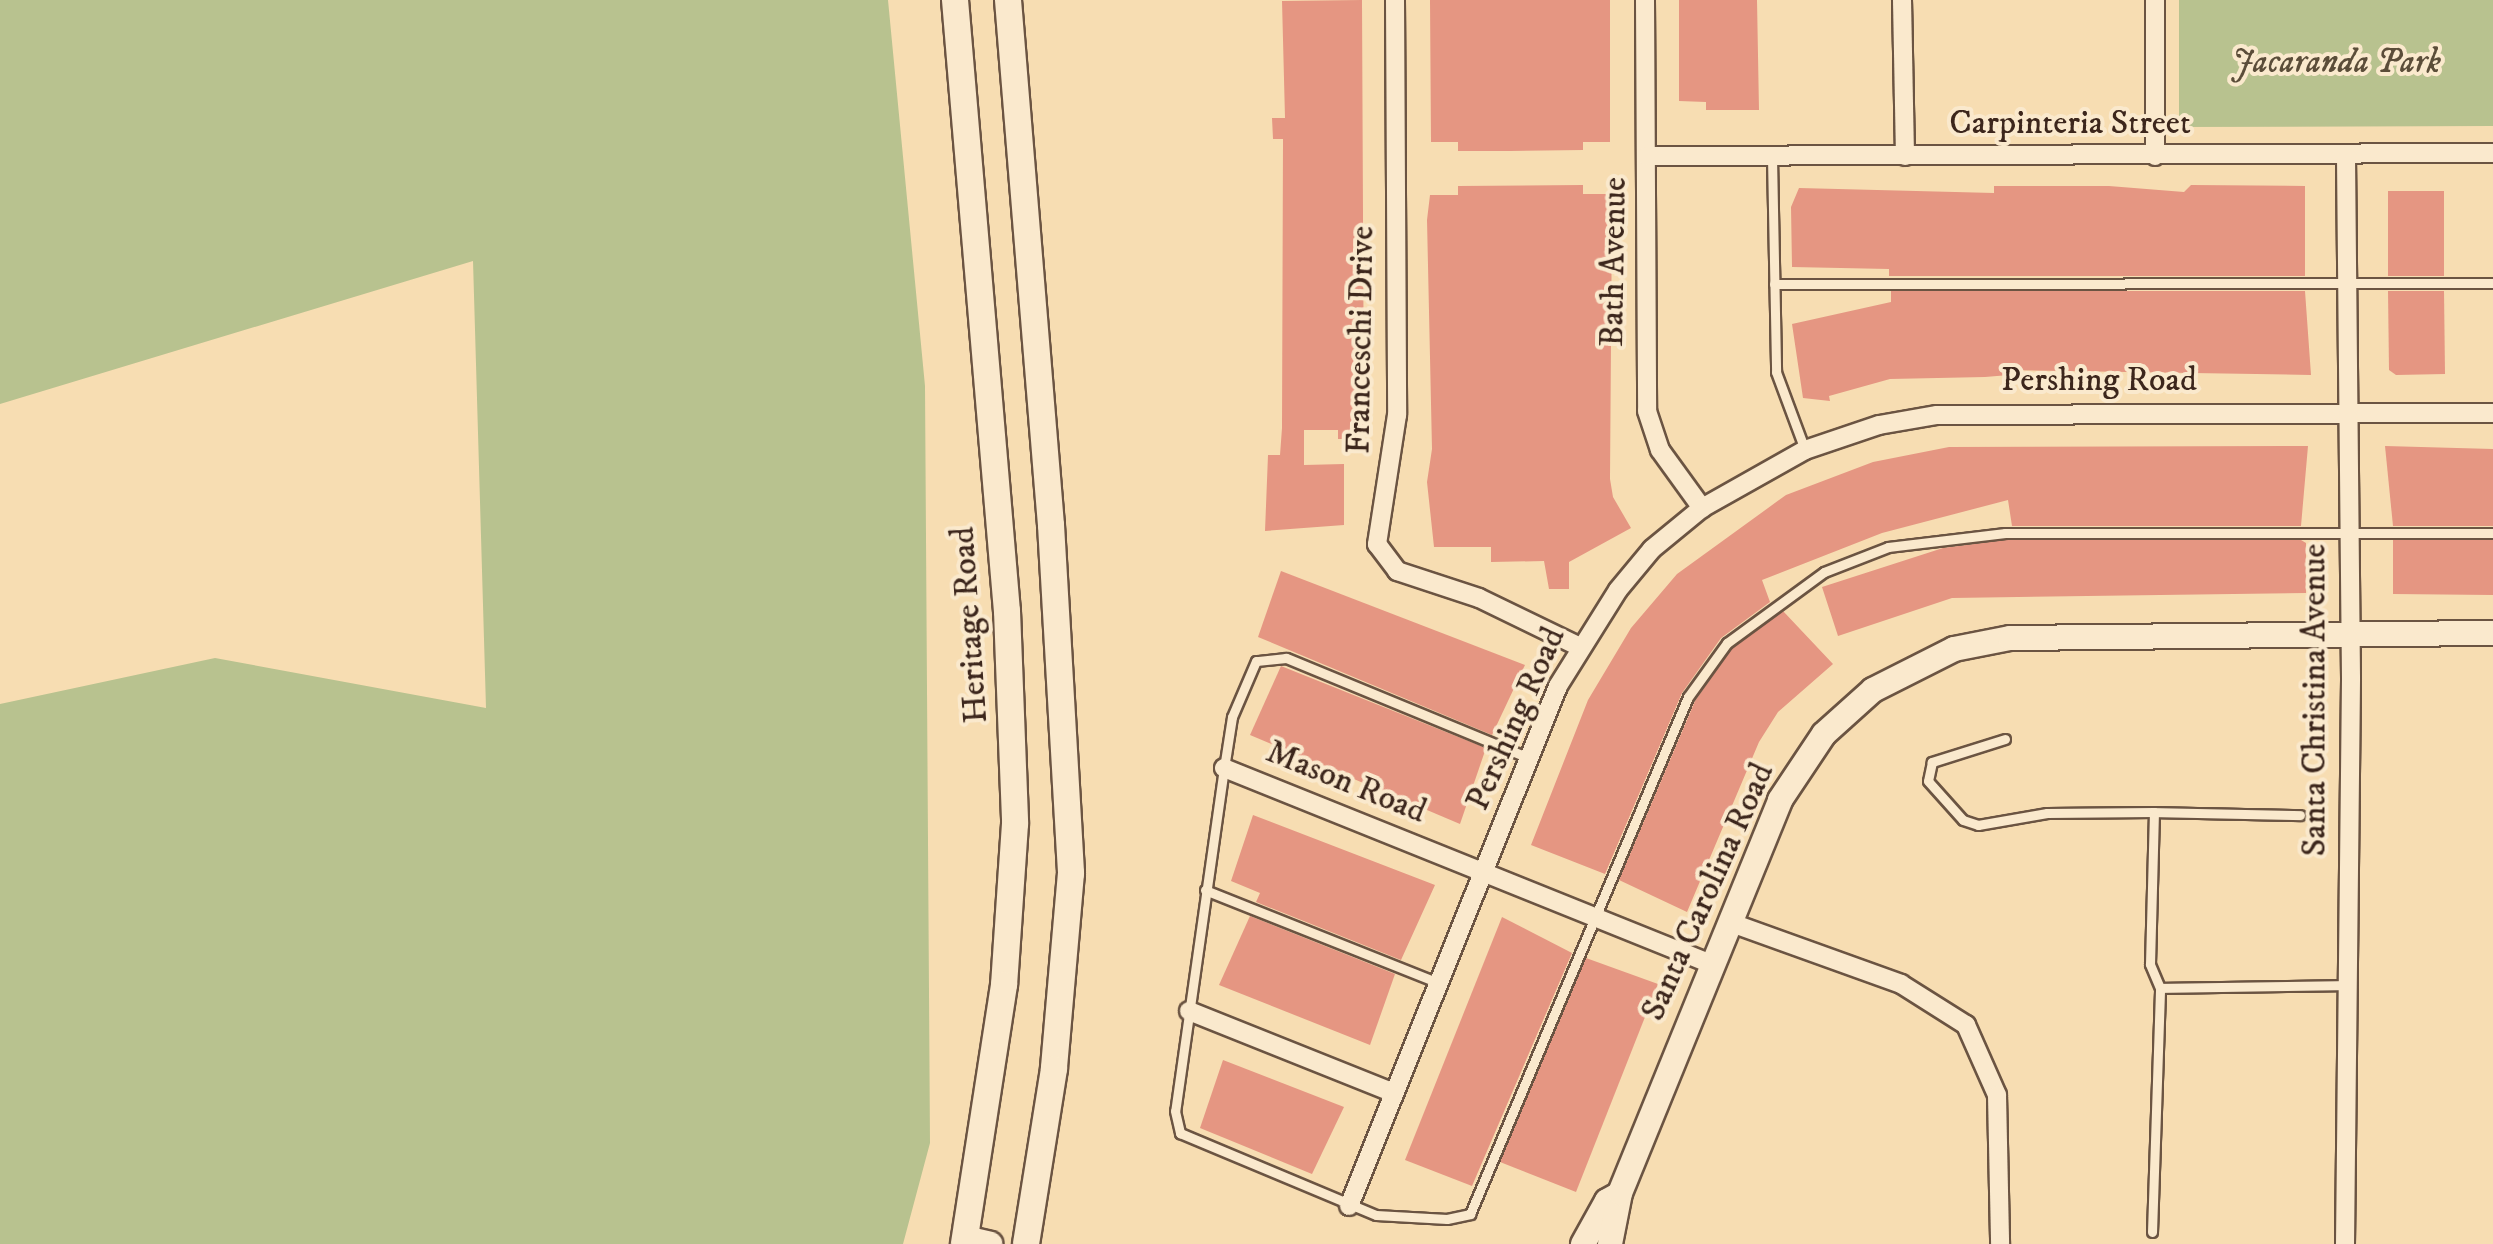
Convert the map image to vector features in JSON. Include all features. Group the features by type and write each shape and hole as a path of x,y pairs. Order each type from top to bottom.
{"main road":[{"name":"Heritage Road","path":"955,0 1007,611 1015,824 1004,985 973,1242"},
{"path":"1008,0 1051,525 1071,873 1054,1069 1026,1244"}],"street":[{"name":"Franceschi Drive","path":"1395,0 1397,415 1377,544 1397,571 1479,598 1580,647"},
{"name":"Bath Avenue","path":"1645,0 1647,411 1660,450 1702,508"},
{"path":"1902,0 1905,156"},
{"path":"2155,0 2155,156"},
{"name":"Carpinteria Street","path":"1647,156 2493,153"},
{"name":"Santa Christina Avenue","path":"2345,1244 2348,985 2346,155"},
{"name":"Pershing Road","path":"1349,1206 1529,758 1580,647 1652,549 1702,508 1805,450 1879,425 1937,415 2493,413"},
{"name":"Santa Carolina Road","path":"1610,1244 1620,1193 1729,922 1798,767 1846,712 1921,662 1980,643 2042,636 2493,633"},
{"name":"Mason Road","path":"1224,768 1711,964"},
{"path":"1729,922 1888,978 1966,1025 1997,1095 2000,1244"},
{"path":"1189,1011 1394,1093"},
{"name":"Santa Carolina Road","path":"1583,1244 1607,1201 1620,1193"}],"lane":[{"path":"1772,157 1776,372 1805,450"},
{"path":"1774,284 2493,283"},
{"path":"1529,758 1269,657 1247,671 1224,768 1205,890 1175,1111 1180,1133 1349,1206 1400,1219 1470,1214 1592,916 1688,697 1727,643 1824,572 1888,547 1942,537 2493,533"},
{"path":"2005,739 1932,762 1928,781 1963,820 1978,825 2047,813 2300,815"},
{"path":"2152,1232 2160,988 2150,964 2154,812"},
{"path":"1205,890 1439,983"},
{"path":"2160,988 2348,985"}],"green space":[{"path":"0,0 888,0 925,386 930,1143 903,1244 0,1244 0,704 215,658 486,708 473,261 0,404"},
{"name":"Jacaranda Park","path":"2179,0 2493,0 2493,126 2179,127"}],"building":[{"path":"1362,0 1364,429 1361,439 1338,439 1338,430 1304,430 1304,465 1344,464 1344,525 1265,531 1268,455 1280,455 1282,428 1283,139 1273,139 1272,118 1285,118 1282,1"},
{"path":"1430,0 1610,0 1610,142 1583,142 1583,150 1458,151 1458,142 1431,142"},
{"path":"1679,0 1757,0 1759,110 1706,110 1706,102 1679,101"},
{"path":"1583,185 1583,194 1610,194 1612,208 1610,479 1613,497 1631,528 1569,562 1569,589 1549,589 1544,561 1491,562 1491,547 1434,547 1427,482 1432,449 1427,220 1430,195 1458,195 1458,186"},
{"path":"2191,185 2305,186 2305,276 1889,276 1889,269 1792,267 1791,207 1799,188 1994,193 1994,186 2109,186 2184,192"},
{"path":"2388,191 2444,191 2444,276 2388,276"},
{"path":"1891,291 2305,291 2311,375 2009,370 2009,375 1985,377 1890,379 1829,396 1830,401 1803,398 1792,324 1891,302"},
{"path":"2388,291 2444,291 2445,374 2396,375 2389,370"},
{"path":"2308,446 2301,526 2012,526 2008,500 1882,533 1762,580 1770,602 1721,638 1682,693 1605,874 1531,845 1588,700 1631,628 1677,574 1786,495 1873,462 1949,447"},
{"path":"2385,446 2493,449 2493,526 2393,526"},
{"path":"2005,540 2301,540 2306,543 2306,593 1952,598 1838,636 1822,587 1943,548"},
{"path":"2393,540 2493,540 2493,595 2393,594"},
{"path":"1281,571 1525,665 1492,735 1258,637"},
{"path":"1783,611 1833,664 1778,712 1759,742 1687,912 1619,880 1695,701 1732,648"},
{"path":"1281,666 1486,748 1460,824 1250,735"},
{"path":"1253,815 1435,885 1401,960 1256,902 1260,893 1231,881"},
{"path":"1250,916 1395,974 1370,1045 1219,985"},
{"path":"1502,917 1572,953 1472,1186 1405,1160"},
{"path":"1586,958 1658,984 1576,1192 1500,1162"},
{"path":"1223,1060 1344,1107 1312,1174 1200,1128"}]}
